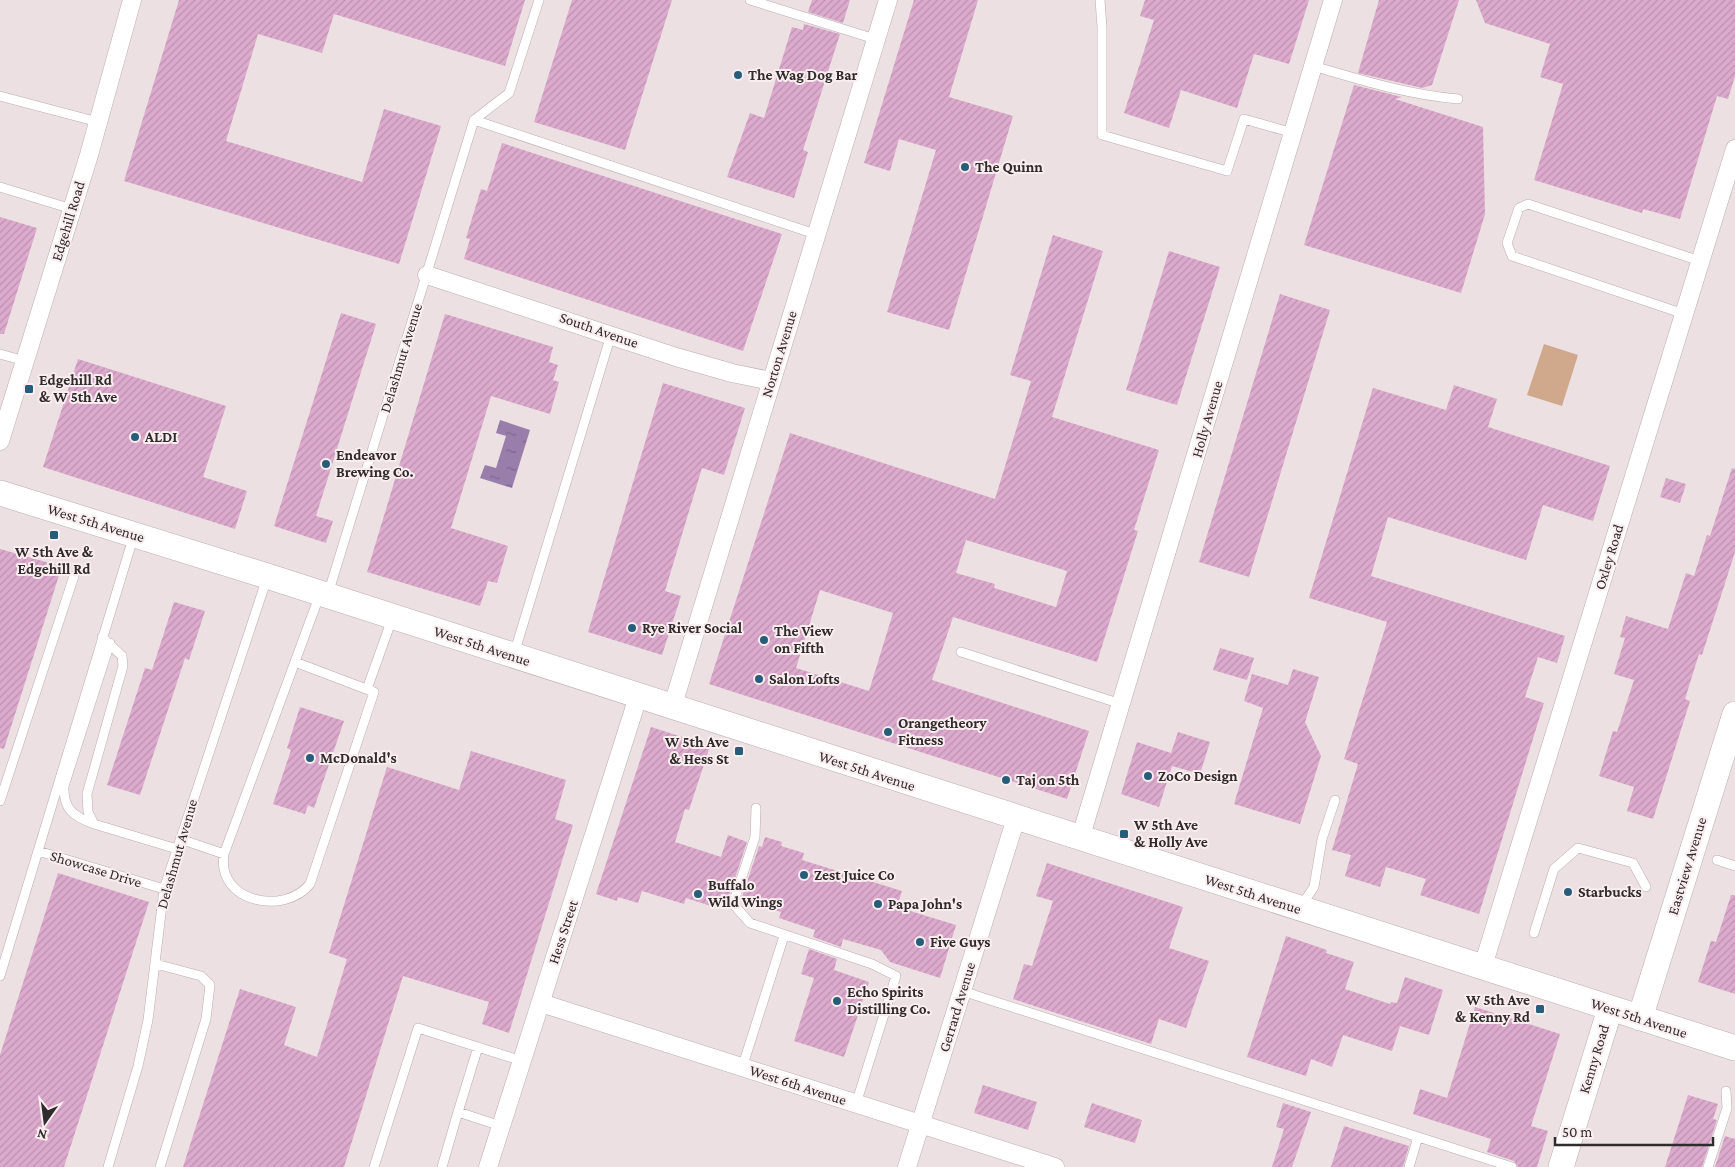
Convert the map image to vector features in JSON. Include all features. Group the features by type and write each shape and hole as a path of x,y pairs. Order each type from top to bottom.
{"main road":[{"name":"West 5th Avenue","path":"0,493 267,576 672,708 1735,1048"},
{"name":"Eastview Avenue","path":"1640,1018 1735,714"},
{"name":"Kenny Road","path":"1561,1167 1610,1008"}],"street":[{"name":"Edgehill Road","path":"0,441 3,418 25,361 72,209 132,0"},
{"name":"Norton Avenue","path":"672,708 815,234 888,0"},
{"name":"Holly Avenue","path":"1080,839 1333,0"},
{"name":"Oxley Road","path":"1483,966 1735,149"},
{"name":"South Avenue","path":"427,275 732,373 771,381"},
{"name":"Hess Street","path":"488,1167 638,697"},
{"name":"Gerrard Avenue","path":"907,1167 1016,818"},
{"name":"West 6th Avenue","path":"540,1003 1055,1167"}],"lane":[{"path":"474,120 509,93 539,0"},
{"path":"750,0 875,39"},
{"path":"1100,0 1102,27 1102,135 1227,171 1244,119 1293,134"},
{"path":"1313,66 1397,90 1426,96 1458,99"},
{"path":"0,96 98,122"},
{"path":"474,120 815,234"},
{"name":"Delashmut Avenue","path":"224,854 295,662 323,595 427,275 474,120"},
{"path":"0,188 72,209"},
{"path":"1684,314 1512,256 1507,243 1519,208 1528,204 1700,261"},
{"path":"514,656 611,334"},
{"path":"0,354 25,361"},
{"path":"38,851 134,535"},
{"path":"0,801 3,781 74,576"},
{"name":"Delashmut Avenue","path":"108,1167 138,1066 148,1020 156,964 158,925 164,889 267,576"},
{"path":"367,689 393,617"},
{"path":"94,824 88,812 87,794 123,666 122,656 102,637"},
{"path":"110,644 64,786 64,798 69,810 78,818 177,849"},
{"path":"961,652 1121,704"},
{"path":"180,839 224,854 224,867 234,886 244,896 259,901 278,901 300,894 310,884 374,692 295,662"},
{"path":"1299,908 1314,888 1322,839 1335,800"},
{"path":"756,808 755,837 733,904 750,923 872,964 896,976 856,1104"},
{"path":"1534,933 1554,869 1578,848 1633,864 1646,887"},
{"name":"Showcase Drive","path":"0,976 38,851 164,889"},
{"path":"1716,860 1735,866"},
{"path":"742,1068 784,936"},
{"path":"156,964 201,976 210,985 206,1019 160,1167"},
{"path":"962,991 1512,1167"},
{"path":"374,1167 418,1028 522,1061"},
{"path":"442,1167 478,1047"},
{"path":"1708,1167 1727,1108 1726,1091"},
{"path":"458,1112 501,1126"},
{"path":"1409,1167 1418,1137"}],"shaded area":[{"path":"1544,344 1578,355 1562,406 1527,395"}],"water":[{"path":"500,420 530,430 512,488 480,478 485,465 496,468 506,436 496,433"}],"building":[{"path":"179,0 525,0 505,66 334,14 322,53 258,34 226,141 362,182 384,109 441,126 399,264 124,181"},
{"path":"572,0 672,0 625,150 534,122"},
{"path":"812,0 850,0 843,23 808,12"},
{"name":"The Quinn","path":"914,0 978,0 949,97 1013,116 949,330 887,312 936,150 899,139 890,171 864,163"},
{"path":"1145,0 1309,0 1289,64 1254,54 1237,108 1181,90 1169,128 1124,113 1154,20 1140,16"},
{"path":"1379,0 1459,0 1432,85 1422,88 1358,73"},
{"path":"1476,0 1735,0 1735,76 1728,99 1717,96 1680,219 1643,209 1642,213 1534,180 1563,84 1540,77 1550,44 1485,23"},
{"path":"804,24 840,34 803,150 808,152 794,198 727,177 750,113 764,118 792,27 803,30"},
{"path":"1354,85 1402,97 1395,99 1483,127 1485,214 1461,293 1304,245"},
{"path":"502,143 782,234 743,351 464,259 470,239 466,238 481,189 487,191"},
{"path":"0,217 37,228 4,334 0,334"},
{"name":"The View on Fifth","path":"1053,235 1103,251 1052,417 1159,450 1134,530 1138,531 1097,662 953,617 932,680 1089,731 1067,799 709,684 790,433 995,499 1031,381 1010,375","holes":["966,540 1067,571 1056,607 994,588 995,584 956,573","820,590 893,613 869,691 796,668"]},
{"path":"1169,251 1220,267 1177,405 1126,390"},
{"path":"1280,294 1330,310 1249,577 1199,562"},
{"path":"341,313 376,324 316,516 333,521 326,543 274,526"},
{"path":"445,314 553,347 549,362 558,365 553,380 559,382 550,414 491,396 451,528 508,546 497,583 488,581 480,606 367,572"},
{"name":"ALDI","path":"78,359 226,406 203,477 247,491 235,529 43,467"},
{"path":"663,383 745,408 724,475 702,468 665,591 681,596 662,655 588,632"},
{"path":"1454,385 1497,399 1488,427 1610,466 1593,521 1543,505 1526,560 1388,517 1371,576 1565,636 1557,663 1538,657 1525,697 1544,703 1479,914 1420,895 1426,879 1386,867 1380,887 1345,876 1351,855 1332,850 1358,764 1344,759 1387,622 1309,598 1373,388 1446,410"},
{"path":"1732,468 1735,469 1735,552 1702,655 1699,654 1685,699 1690,701 1653,819 1627,811 1634,787 1599,776 1613,731 1617,732 1634,680 1614,674 1625,638 1620,637 1626,616 1668,629 1686,573 1694,576 1707,535 1710,536"},
{"path":"1666,478 1686,484 1680,503 1660,497"},
{"path":"0,549 60,566 61,569 4,749 0,748"},
{"path":"174,602 205,611 189,660 185,658 140,795 107,785 145,668 152,670"},
{"path":"1220,648 1254,658 1247,680 1213,670"},
{"path":"1293,669 1319,677 1305,722 1321,756 1300,824 1234,804 1263,708 1244,701 1252,674 1288,685"},
{"name":"McDonald's","path":"300,707 344,721 314,808 308,805 305,814 273,804 291,750 287,748"},
{"path":"651,727 710,746 689,810 685,809 675,842 721,857 728,835 747,842 729,896 721,894 717,908 686,898 684,904 642,891 638,903 618,897 617,901 596,894"},
{"path":"1178,732 1210,742 1200,774 1172,766 1159,807 1121,794 1137,742 1171,753"},
{"path":"471,751 566,780 555,819 573,825 509,1033 482,1024 489,1002 403,976 344,1167 183,1167 240,989 296,1007 284,1045 317,1057 347,959 329,953 387,767 459,790"},
{"path":"765,837 782,842 781,846 804,853 802,860 902,891 897,907 956,925 940,978 890,962 881,950 843,939 841,947 813,937 815,930 779,918 781,912 741,900 759,846 762,847"},
{"path":"1047,863 1183,907 1169,948 1209,961 1186,1028 1159,1019 1151,1044 1013,999 1024,964 1032,966 1053,901 1036,896"},
{"path":"58,873 149,902 64,1167 0,1167 0,1055"},
{"path":"1731,895 1735,895 1735,994 1698,982 1711,941 1716,942"},
{"path":"1286,936 1327,950 1326,953 1354,962 1345,989 1390,1004 1391,1002 1397,1003 1405,977 1443,990 1429,1035 1400,1026 1392,1051 1343,1035 1332,1067 1311,1059 1306,1076 1247,1057"},
{"path":"809,949 837,959 834,970 869,982 844,1057 794,1041 814,978 801,974"},
{"path":"1475,1007 1560,1034 1531,1126 1548,1131 1537,1167 1518,1167 1514,1161 1487,1152 1491,1139 1413,1114 1420,1089 1447,1098"},
{"path":"983,1085 1037,1102 1028,1130 974,1113"},
{"path":"1688,1095 1718,1104 1713,1119 1717,1120 1702,1167 1665,1167"},
{"path":"1092,1103 1142,1120 1135,1143 1084,1127"},
{"path":"1283,1103 1311,1112 1292,1167 1272,1167 1284,1129 1276,1127"},
{"path":"1344,1126 1409,1146 1403,1167 1331,1167"},
{"path":"1725,1136 1735,1139 1735,1167 1715,1167"}],"place":[{"name":"The Wag Dog Bar","path":"738,75"},
{"name":"The Quinn","path":"965,167"},
{"name":"Edgehill Rd & W 5th Ave","path":"29,389"},
{"name":"ALDI","path":"135,437"},
{"name":"Endeavor Brewing Co.","path":"326,464"},
{"name":"W 5th Ave & Edgehill Rd","path":"54,535"},
{"name":"Rye River Social","path":"632,628"},
{"name":"The View on Fifth","path":"764,640"},
{"name":"Salon Lofts","path":"759,679"},
{"name":"Orangetheory Fitness","path":"888,732"},
{"name":"W 5th Ave & Hess St","path":"739,751"},
{"name":"McDonald's","path":"310,758"},
{"name":"ZoCo Design","path":"1148,776"},
{"name":"Taj on 5th","path":"1006,780"},
{"name":"W 5th Ave & Holly Ave","path":"1124,834"},
{"name":"Zest Juice Co","path":"804,875"},
{"name":"Starbucks","path":"1568,892"},
{"name":"Buffalo Wild Wings","path":"698,894"},
{"name":"Papa John's","path":"878,904"},
{"name":"Five Guys","path":"920,942"},
{"name":"Echo Spirits Distilling Co.","path":"837,1001"},
{"name":"W 5th Ave & Kenny Rd","path":"1540,1009"}]}
